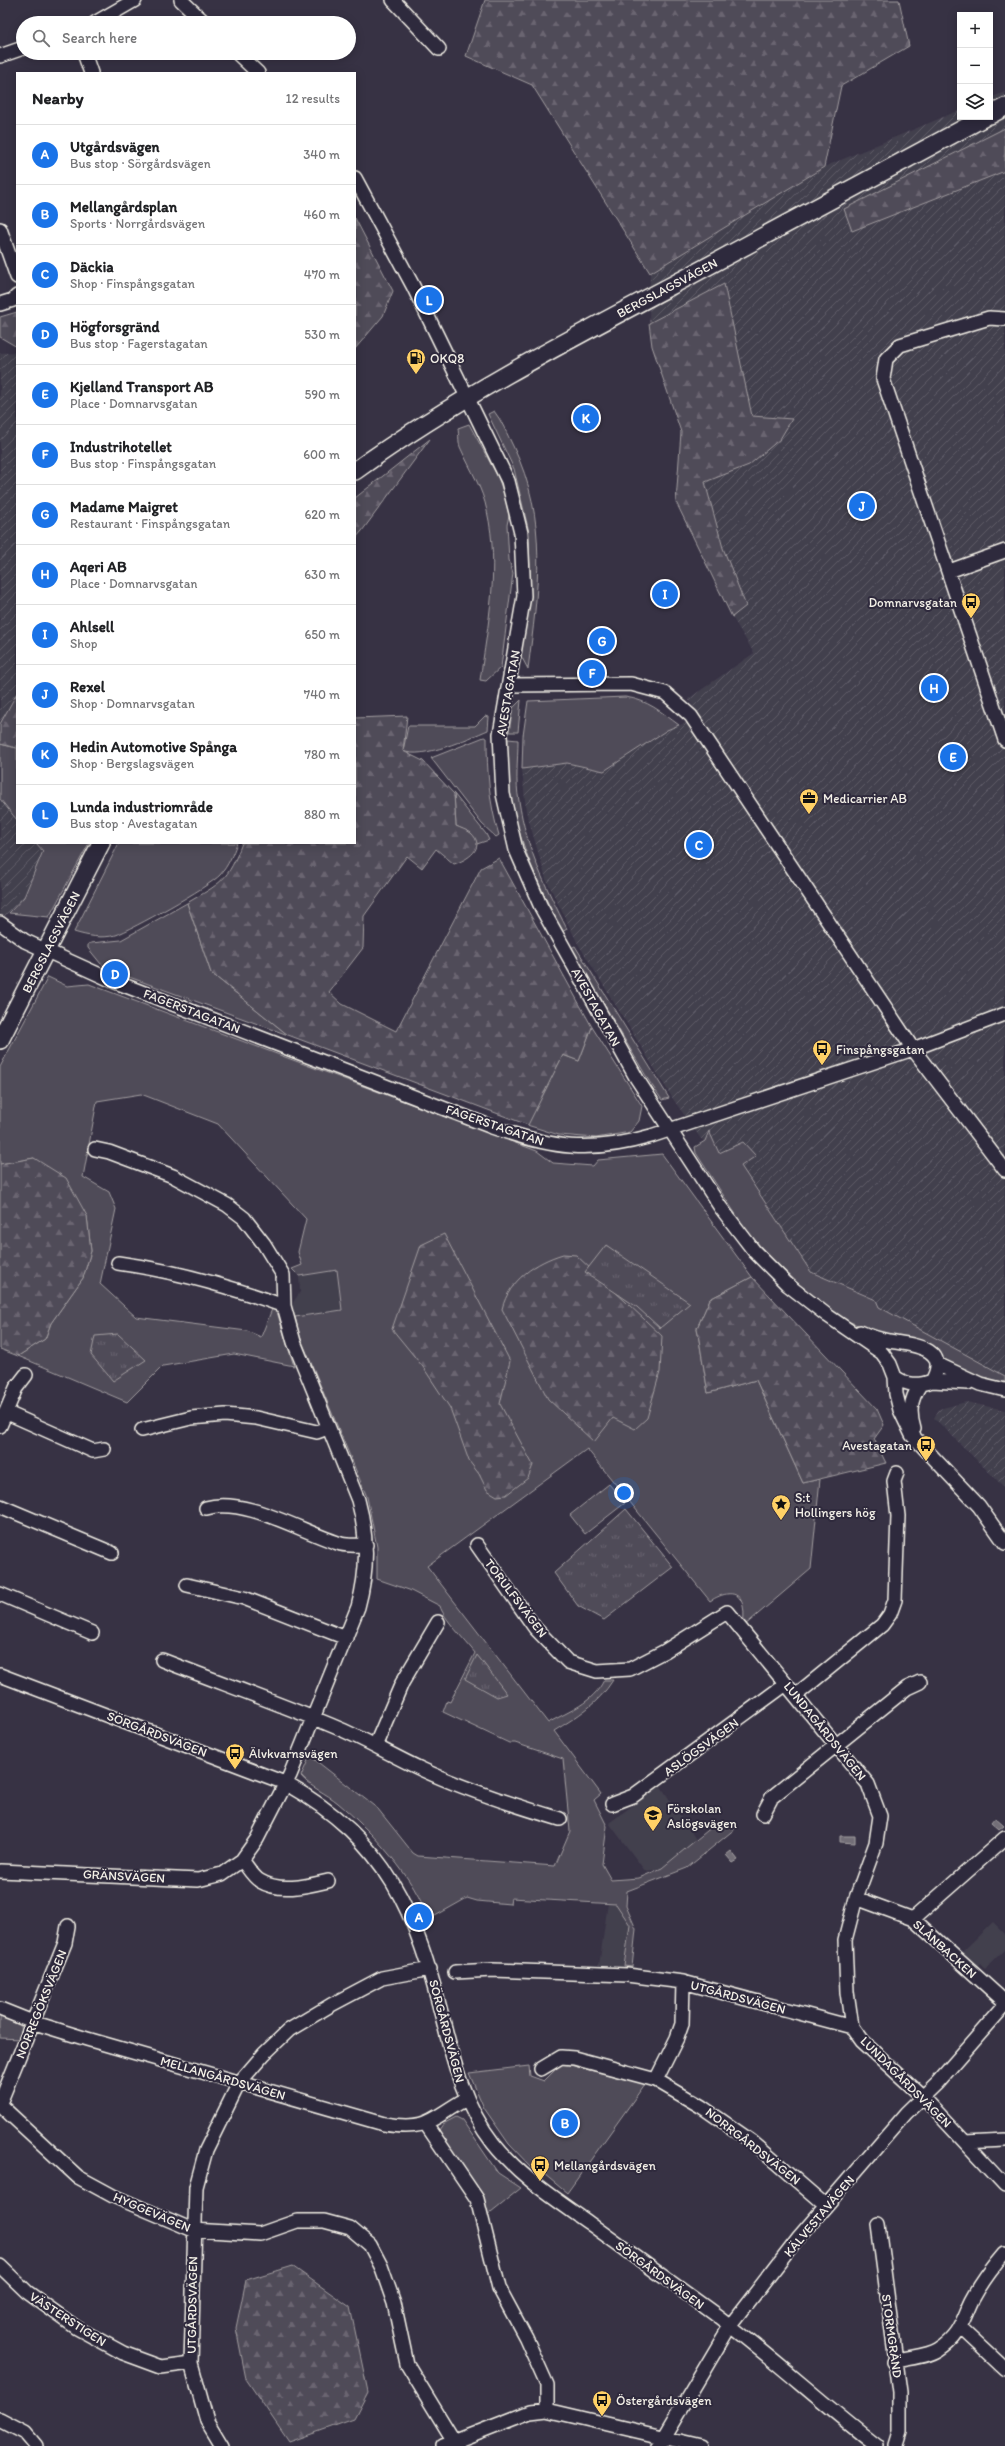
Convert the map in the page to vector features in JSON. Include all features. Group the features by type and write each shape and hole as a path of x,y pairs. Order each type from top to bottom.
{"main road":[{"path":"993,113 1005,107"},
{"name":"BERGSLAGSVÄGEN","path":"356,470 405,435 468,399 630,308 979,120"},
{"name":"BERGSLAGSVÄGEN","path":"0,1040 47,951 100,844"}],"street":[{"path":"107,16 135,0"},
{"path":"181,0 198,16"},
{"path":"393,0 439,49"},
{"path":"0,56 16,50"},
{"path":"86,60 91,72"},
{"path":"244,60 257,72"},
{"name":"AVESTAGATAN","path":"356,180 413,286 508,481 521,533 524,596 500,745 503,794 516,850 544,913 637,1079 721,1208 754,1251 806,1300 882,1353 890,1364 895,1377 896,1394 906,1427 980,1506 1005,1543"},
{"path":"0,229 16,274"},
{"path":"0,304 13,300 16,297"},
{"path":"1005,319 989,318 900,345 886,358 884,379 1005,740"},
{"path":"949,571 1005,551"},
{"path":"510,685 631,684 665,694 691,716 912,1049 1005,1170"},
{"name":"FAGERSTAGATAN","path":"0,924 25,941 113,981 521,1137 552,1145 588,1148 617,1144 670,1130 912,1049 1005,1014"},
{"path":"95,1149 109,1152 173,1176 227,1205 244,1218 264,1244 283,1275 284,1306 294,1342 358,1500 364,1522 366,1545 364,1584 346,1638 314,1718 285,1783"},
{"path":"118,1263 156,1268 213,1281 284,1306"},
{"name":"AVESTAGATAN","path":"845,1327 873,1337 925,1348 930,1352 937,1364 926,1383 914,1395 910,1407 911,1418 919,1441"},
{"path":"890,1364 893,1355 905,1343"},
{"path":"937,1364 980,1384 1005,1390"},
{"path":"2,1419 16,1388 26,1375"},
{"path":"895,1377 911,1385 926,1383 980,1384"},
{"path":"2,1419 12,1415 93,1451 104,1449"},
{"path":"142,1430 191,1418 225,1416 256,1418 317,1432 328,1428"},
{"path":"796,1695 882,1625 890,1614 895,1600 898,1516 894,1482 897,1473"},
{"path":"206,1508 218,1504 260,1512 343,1544 366,1545"},
{"path":"0,1506 112,1553"},
{"name":"TORULFSVÄGEN","path":"477,1545 535,1628 568,1662 597,1671 630,1668 666,1651 727,1612"},
{"path":"187,1585 244,1598 346,1638"},
{"path":"0,1594 92,1633"},
{"name":"LUNDAGÅRDSVÄGEN","path":"727,1612 796,1695 836,1747 868,1784 880,1816 876,1843 856,1898 845,1940 847,1992 852,2027 862,2041 922,2096 1005,2185"},
{"path":"376,1744 402,1682 438,1622"},
{"path":"162,1660 314,1718 376,1744 420,1769 466,1788 506,1803 560,1819"},
{"name":"SÖRGÅRDSVÄGEN","path":"0,1674 285,1783 322,1806 346,1826 383,1868 407,1908 430,1969 450,2049 466,2099 494,2144 531,2181 730,2326 877,2446"},
{"path":"763,1814 772,1797 836,1747 907,1688 920,1682"},
{"name":"ASLÖGSVÄGEN","path":"612,1804 633,1796 786,1684"},
{"name":"GRÄNSVÄGEN","path":"0,1871 198,1880 222,1874 242,1860 257,1839 285,1783"},
{"path":"913,1919 1005,1838"},
{"path":"242,1860 259,1881 273,1886 304,1887 328,1881"},
{"name":"SLÅNBACKEN","path":"856,1898 913,1919 1005,2002"},
{"name":"NORREGÖKSVÄGEN","path":"0,2104 35,2023 65,1943 68,1926"},
{"name":"UTGÅRDSVÄGEN","path":"222,2446 207,2421 191,2363 193,2230 196,2187 206,2150 239,2083 264,2054 289,2030 331,2005 382,1978 430,1969"},
{"name":"UTGÅRDSVÄGEN","path":"455,1972 493,1970 627,1975 683,1982 852,2027"},
{"path":"656,2080 678,2038 682,2024 683,1982"},
{"name":"KÄLVESTAVÄGEN","path":"662,2441 730,2326 799,2237 922,2096 937,2083 1005,2006"},
{"name":"MELLANGÅRDSVÄGEN","path":"0,2009 35,2023 384,2124 406,2128 426,2124 466,2099"},
{"name":"NORRGÅRDSVÄGEN","path":"541,2069 561,2057 574,2058 656,2080 702,2107 751,2141 826,2206"},
{"name":"HYGGEVÄGEN","path":"0,2104 78,2177 113,2196 193,2230 260,2234 297,2221 324,2221 350,2228 370,2245 381,2266 394,2303 407,2364 452,2444"},
{"path":"426,2124 477,2199 500,2288 526,2338 547,2385 547,2410"},
{"path":"965,2142 1005,2140"},
{"name":"STORMGRÄND","path":"878,2225 894,2362 900,2392 900,2433 896,2446"},
{"path":"894,2362 937,2351 961,2328 972,2300 995,2264 1005,2253"},
{"name":"VÄSTERSTIGEN","path":"0,2266 27,2292 77,2328 123,2353 161,2367 191,2363"},
{"path":"961,2328 1005,2369"},
{"path":"452,2444 530,2412 547,2410 662,2441 701,2446"},
{"path":"0,2420 25,2434 36,2446"}],"shaded area":[{"path":"1005,92 1005,1376 879,1307 876,1299 811,1272 741,1166 756,1155 719,1153 709,1131 705,1141 701,1139 673,1099 577,942 546,879 526,811 522,769 567,763 604,771 667,730 701,717 688,699 754,653 732,617 676,502 681,432 652,346 649,323 650,273 824,167 957,111 957,120 993,120 993,97"},
{"path":"16,352 16,695 0,724 0,353"},
{"path":"0,799 16,819 16,844 37,844 43,851 24,897 0,921"},
{"path":"337,1270 342,1311 295,1317 292,1304 300,1292 299,1276"},
{"path":"966,1402 1005,1410 1005,1488 934,1418 939,1409"},
{"name":"Förskolan Aslögsvägen","path":"660,1785 697,1841 663,1869 645,1871 609,1823"},
{"path":"995,1818 1004,1826 999,1830 991,1823"},
{"path":"840,1836 855,1836 855,1843 840,1842"},
{"path":"731,1851 738,1860 733,1863 726,1855"},
{"path":"608,1903 616,1904 630,1925 624,1968 599,1966"},
{"path":"993,1922 1005,1934 1005,1949 985,1969 980,1964 975,1969 960,1954"}],"green space":[{"path":"485,0 899,0 909,46 841,86 824,167 650,273 532,85 466,56"},
{"path":"1005,128 1005,171 852,231 844,209"},
{"path":"356,220 393,291 383,316 356,348"},
{"path":"724,284 752,416 792,419 780,439 749,465 705,482 723,548 746,606 732,617 676,502 681,432 652,346 649,323"},
{"path":"16,312 16,346 0,337 0,317"},
{"path":"494,411 500,419 524,473 532,501 536,528 538,556 537,583 528,669 521,656 530,574 529,532 514,469 488,414"},
{"path":"469,424 498,477 505,497 509,515 507,525 509,560 513,573 501,667 486,681 480,680 489,617 493,575 493,554 491,532 485,503 459,445 458,428"},
{"path":"430,439 356,538 356,497"},
{"path":"16,695 16,748 0,744 0,724"},
{"path":"625,697 647,704 660,711 679,725 667,730 604,771 567,763 522,769 523,736 528,701"},
{"path":"521,700 518,732 509,732 513,708"},
{"path":"407,716 403,751 423,761 454,794 456,826 471,833 477,844 473,853 464,860 454,864 436,849 422,868 407,856 364,916 363,948 329,992 342,1004 396,1031 481,868 499,858 592,1027 579,1061 563,1055 528,1125 288,1035 211,973 187,903 208,891 222,880 232,866 242,844 356,844 356,718"},
{"path":"485,716 489,717 488,730 480,734 446,747 422,753 403,751 408,726 475,726"},
{"path":"484,737 487,738 489,787 499,835 496,837 482,824 431,758"},
{"path":"508,739 518,740 517,786 522,818 526,835 538,867 567,929 562,932 530,862 515,815 510,791"},
{"path":"0,744 16,748 16,819 0,799"},
{"path":"454,794 486,834 489,840 477,844 471,833 456,826"},
{"path":"37,844 88,844 49,917 9,913 24,897 43,851"},
{"path":"118,844 237,844 228,864 220,875 187,898 153,917 111,936 105,937 84,935 74,932"},
{"path":"187,903 211,973 288,1035 110,970 101,964 88,948 88,944 91,943 121,940"},
{"path":"575,946 669,1098 662,1100 649,1081 571,948"},
{"path":"48,977 67,986 89,984 537,1151 553,1163 593,1166 598,1160 662,1154 752,1277 710,1299 697,1328 708,1393 756,1380 803,1483 820,1479 811,1569 744,1626 744,1609 738,1596 734,1594 724,1594 710,1601 587,1449 427,1566 548,1723 587,1701 594,1695 604,1680 613,1680 594,1703 579,1715 554,1731 601,1794 594,1800 607,1826 602,1864 611,1880 639,1878 662,1868 713,1826 719,1831 731,1823 736,1828 687,1868 627,1891 626,1906 636,1929 632,1967 624,1966 630,1925 616,1904 511,1898 510,1904 477,1901 467,1898 428,1920 414,1888 378,1841 338,1803 309,1784 301,1776 310,1756 378,1809 413,1853 418,1856 555,1866 570,1831 563,1759 515,1743 509,1743 443,1712 447,1701 450,1702 475,1653 445,1617 440,1606 409,1590 377,1579 377,1547 367,1497 299,1334 295,1317 342,1310 337,1270 299,1276 292,1269 302,1265 298,1252 306,1219 218,1124 141,1094 97,1101 83,1177 109,1192 116,1209 100,1284 136,1317 247,1331 261,1337 272,1309 277,1312 294,1366 234,1354 163,1366 127,1402 18,1356 45,1339 51,1323 83,1278 91,1251 87,1216 34,1158 0,1164 0,1067"},
{"path":"592,1027 642,1106 639,1121 630,1132 596,1138 559,1135 527,1125 563,1055 579,1061"},
{"path":"709,1131 719,1153 743,1142 756,1156 741,1166 811,1272 876,1300 879,1307 1005,1376 1005,1383 951,1369 933,1347 923,1342 877,1333 848,1321 818,1302 767,1254 744,1227 696,1153 695,1147 705,1141"},
{"path":"34,1158 66,1178 87,1216 91,1251 83,1278 51,1323 45,1339 18,1356 0,1349 0,1164"},
{"path":"444,1234 510,1361 500,1404 533,1465 528,1478 506,1495 497,1496 487,1490 479,1474 469,1461 450,1408 423,1367 392,1329 421,1245"},
{"path":"606,1245 690,1303 660,1328 637,1307 585,1272"},
{"path":"563,1254 576,1255 662,1336 660,1372 647,1418 635,1429 613,1418 594,1442 548,1399 502,1309 511,1289 517,1281 534,1267 553,1257"},
{"path":"752,1277 877,1409 884,1425 874,1439 886,1463 803,1483 756,1380 708,1393 697,1328 710,1299"},
{"path":"118,1334 146,1360 113,1381 91,1355 95,1336"},
{"path":"609,1484 625,1503 585,1534 570,1515"},
{"path":"626,1509 673,1567 604,1620 578,1606 554,1573"},
{"path":"477,1655 507,1694 497,1697 465,1679"},
{"path":"0,2016 21,2026 22,2035 20,2039 0,2038"},
{"path":"562,2063 645,2084 567,2193 544,2174 531,2167 509,2144 484,2108 469,2073 529,2066 530,2076 544,2081"},
{"path":"456,2117 462,2120 498,2173 521,2188 486,2216 439,2130 443,2124"},
{"path":"292,2266 350,2307 368,2392 354,2419 289,2442 246,2379 236,2328 246,2280"}],"place":[{"name":"Lunda industriområde","path":"429,300"},
{"name":"OKQ8","path":"416,375"},
{"name":"Hedin Automotive Spånga","path":"586,418"},
{"name":"Rexel","path":"862,506"},
{"name":"Ahlsell","path":"665,594"},
{"name":"Domnarvsgatan","path":"971,619"},
{"name":"Madame Maigret","path":"602,641"},
{"name":"Industrihotellet","path":"592,673"},
{"name":"Aqeri AB","path":"934,688"},
{"name":"Kjelland Transport AB","path":"953,757"},
{"name":"Medicarrier AB","path":"809,815"},
{"name":"Däckia","path":"699,845"},
{"name":"Högforsgränd","path":"115,974"},
{"name":"Finspångsgatan","path":"822,1066"},
{"name":"Avestagatan","path":"926,1462"},
{"name":"S:t Hollingers hög","path":"781,1521"},
{"name":"Älvkvarnsvägen","path":"235,1770"},
{"name":"Förskolan Aslögsvägen","path":"653,1832"},
{"name":"Utgårdsvägen","path":"419,1917"},
{"name":"Mellangårdsplan","path":"565,2123"},
{"name":"Mellangårdsvägen","path":"540,2182"},
{"name":"Östergårdsvägen","path":"602,2417"}]}
